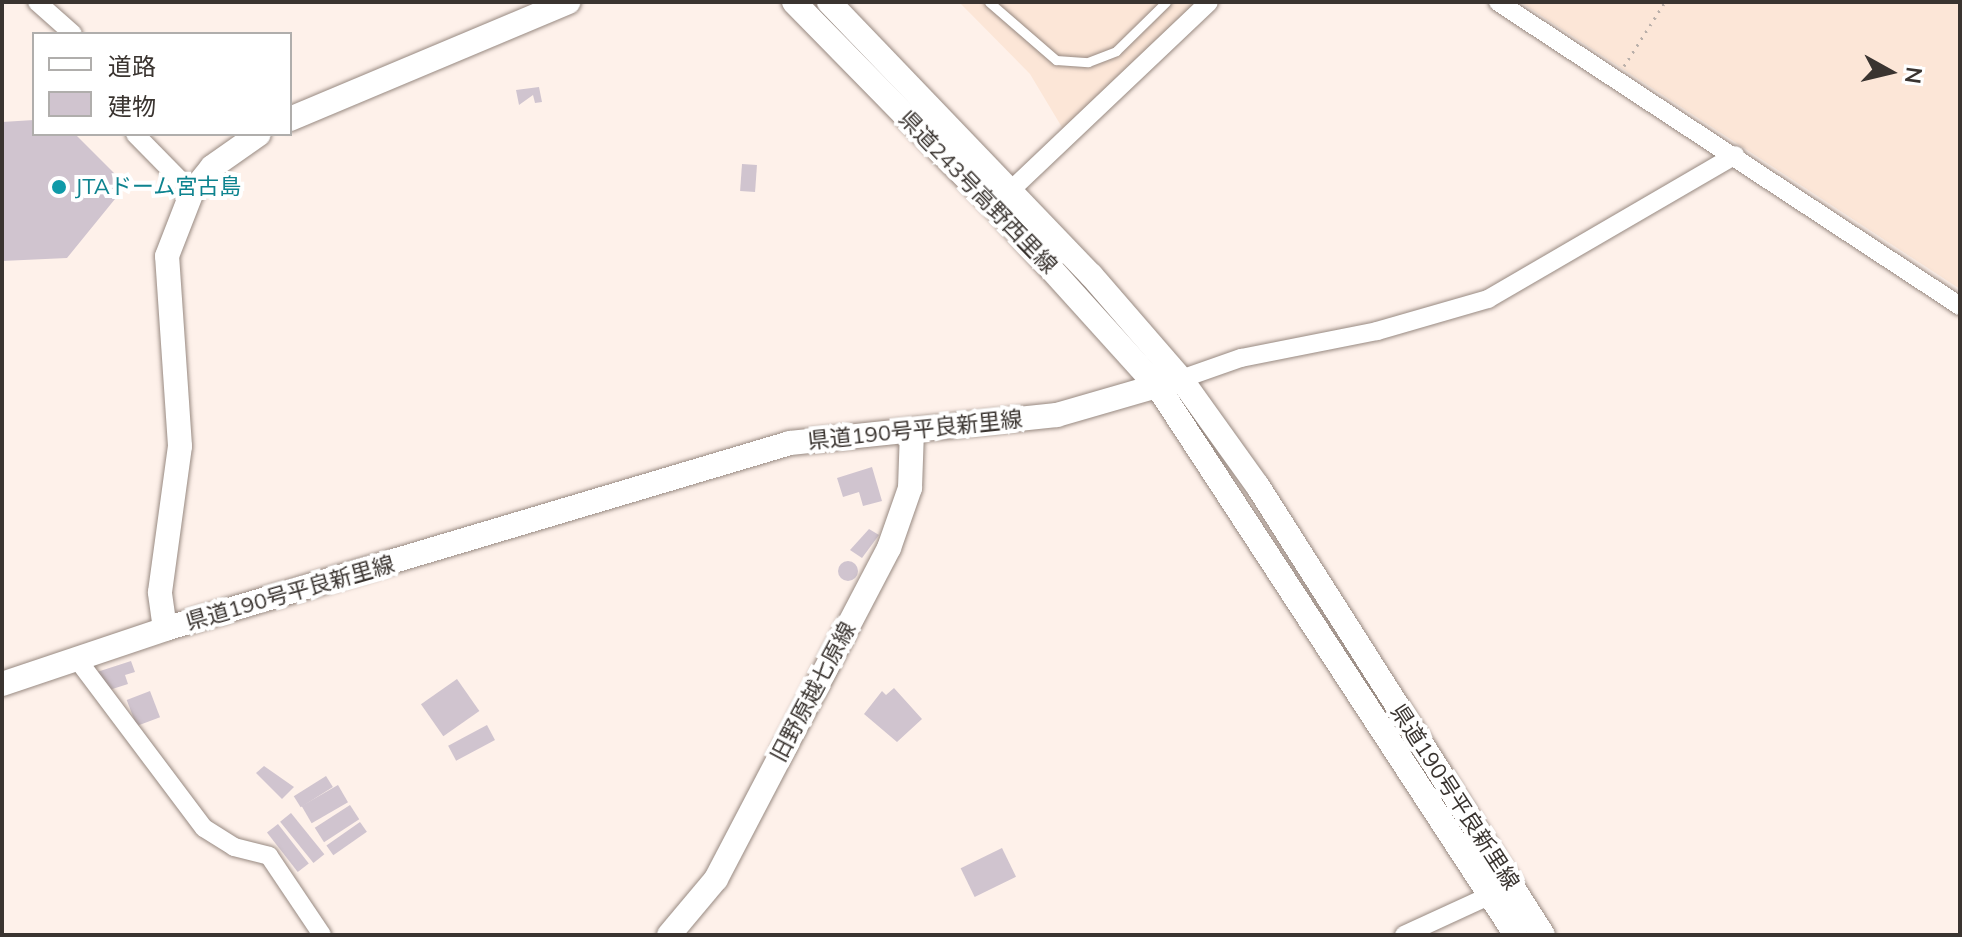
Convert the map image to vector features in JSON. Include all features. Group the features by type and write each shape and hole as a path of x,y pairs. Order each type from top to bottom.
{"main road":[{"path":"292,118 568,2"},
{"name":"県道243号高野西里線","path":"794,2 997,209 1158,387"},
{"name":"県道243号高野西里線","path":"829,2 1010,191 1181,379"},
{"path":"165,629 160,592 180,446 167,256 192,192 212,167 256,136"},
{"path":"1158,387 1181,379"},
{"name":"県道190号平良新里線","path":"1181,379 1257,485 1543,935"},
{"name":"県道190号平良新里線","path":"2,684 165,629 777,447 1057,415 1158,387 1516,935"},
{"name":"旧野原越七原線","path":"669,935 716,879 889,548 910,488 912,430"}],"street":[{"path":"37,2 71,32"},
{"path":"1010,191 1209,2"},
{"path":"1498,2 1735,155 1960,306"},
{"path":"137,136 192,192"},
{"path":"1181,379 1241,358 1377,331 1488,299 1735,155"},
{"path":"77,659 204,828 234,847 269,856 322,935"},
{"path":"1404,935 1491,895"}],"lane":[{"path":"989,2 1056,60 1088,62 1116,51 1166,2"}],"path":[{"path":"1616,78 1665,2"}],"shaded area":[{"path":"959,2 1199,2 1063,129 1030,74"},
{"path":"1520,2 1960,2 1960,289"}],"building":[{"path":"539,87 542,102 535,103 533,95 519,105 516,90"},
{"name":"JTAドーム宮古島","path":"32,120 32,136 77,136 116,175 115,199 67,258 2,261 2,122"},
{"path":"742,164 757,165 755,192 740,191"},
{"path":"872,467 882,501 863,506 859,492 843,497 837,478"},
{"path":"869,529 879,535 862,558 850,550"},
{"path":"848,561 855,564 858,571 855,578 848,581 841,578 838,571 841,564"},
{"path":"131,661 135,672 125,675 128,684 103,692 97,672"},
{"path":"457,679 479,711 443,736 421,704"},
{"path":"894,688 922,719 897,742 864,714 882,691 886,695"},
{"path":"150,691 160,717 137,726 127,700"},
{"path":"487,725 495,740 456,761 448,746"},
{"path":"264,766 294,787 282,799 256,773"},
{"path":"326,776 333,787 301,807 294,796"},
{"path":"338,785 348,802 312,823 302,806"},
{"path":"350,805 359,819 324,842 315,828"},
{"path":"291,813 324,854 313,863 280,822"},
{"path":"360,822 367,832 333,855 326,846"},
{"path":"278,824 309,863 298,872 267,833"},
{"path":"1002,848 1016,877 975,897 961,868"}],"place":[{"name":"JTAドーム宮古島","path":"59,187"}]}
